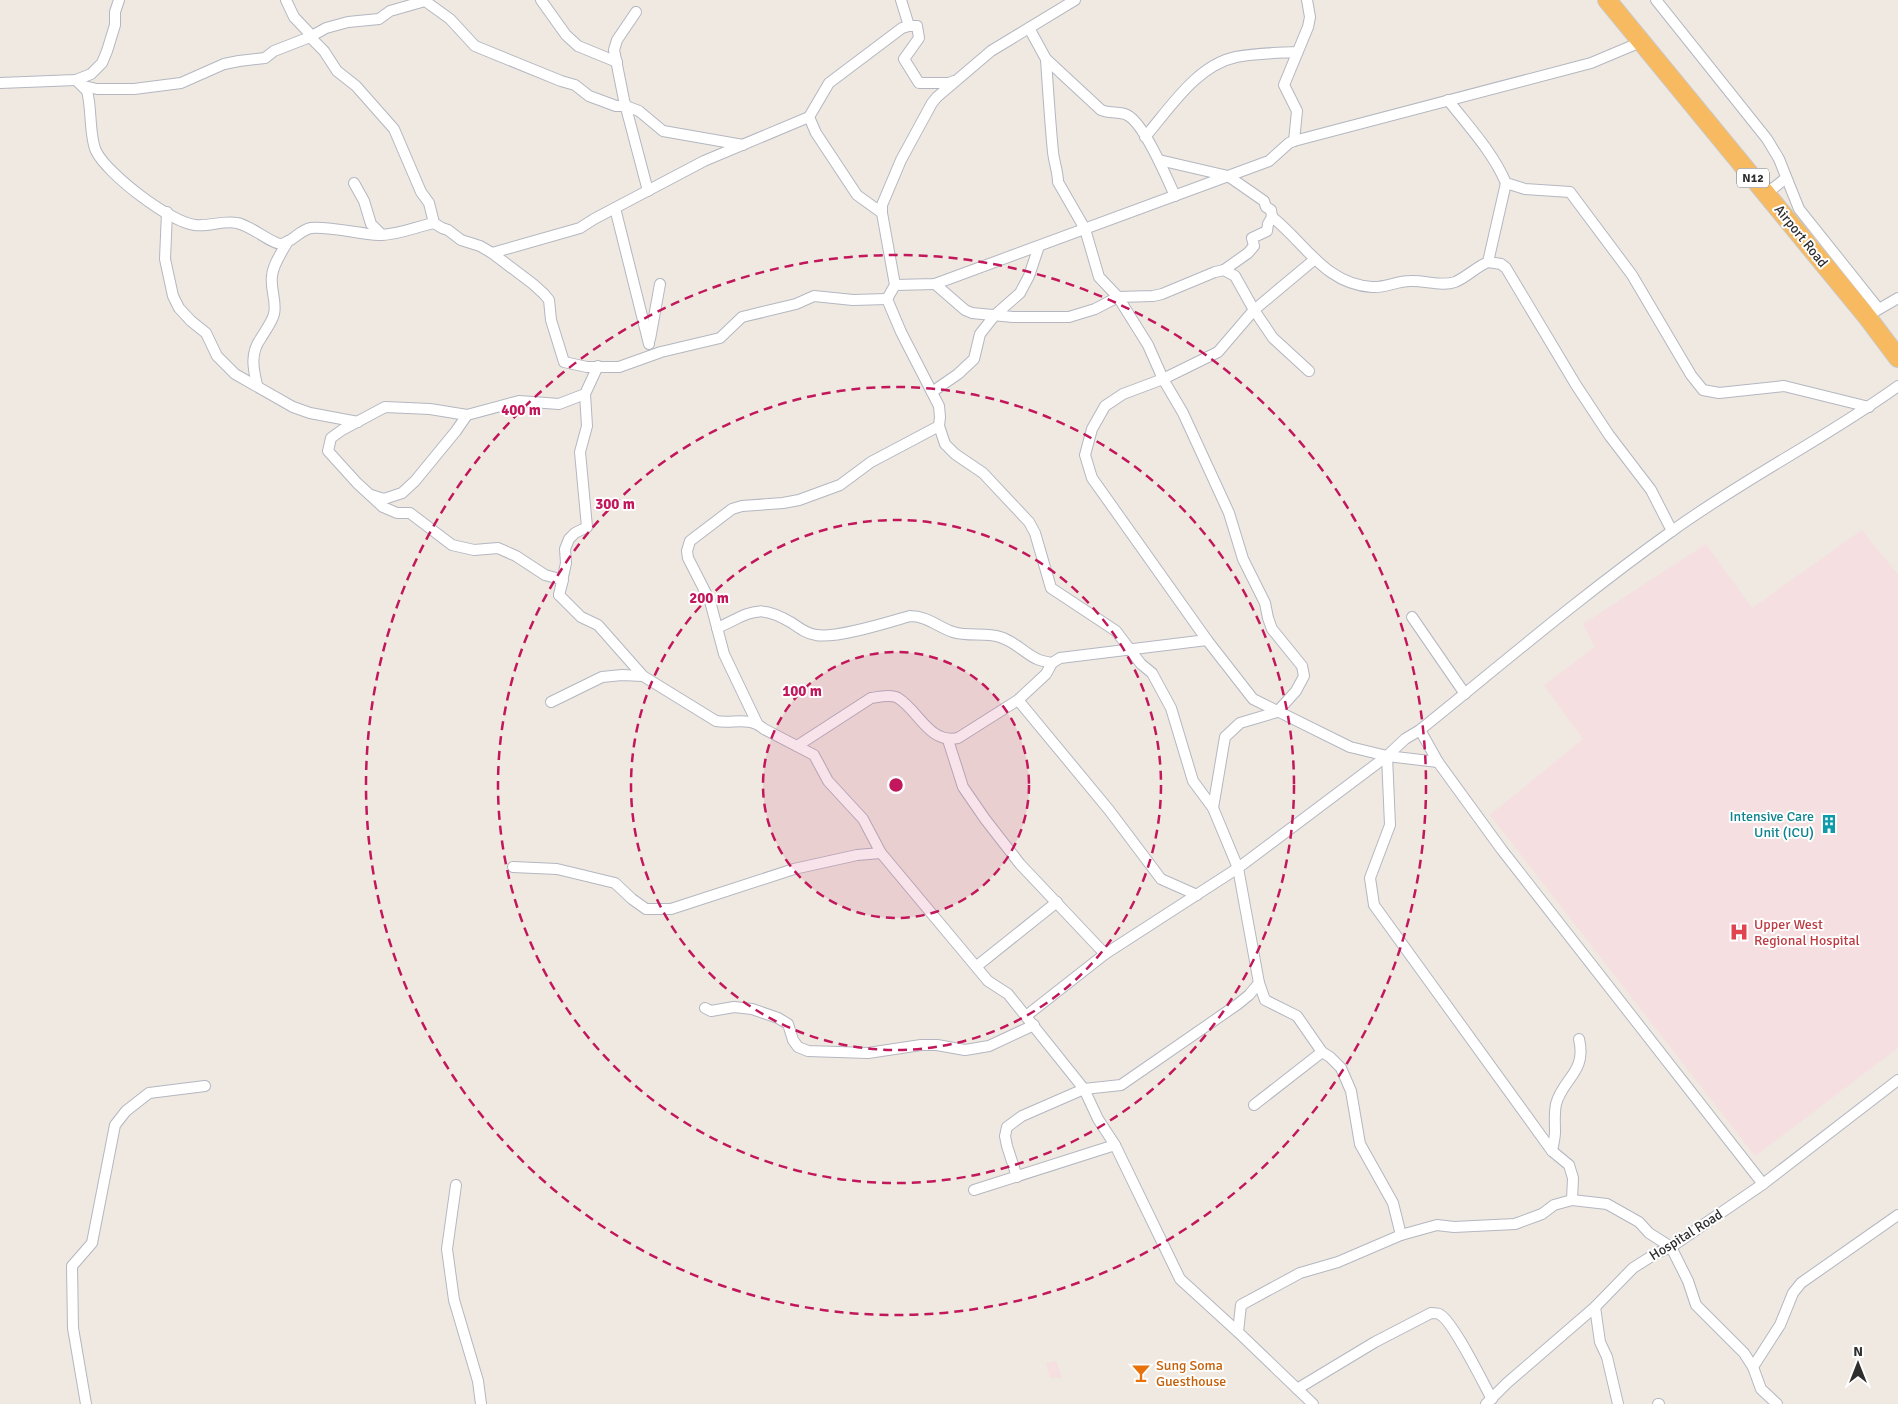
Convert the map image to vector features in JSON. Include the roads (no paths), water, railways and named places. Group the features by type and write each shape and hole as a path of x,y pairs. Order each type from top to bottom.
{"highway":[{"name":"Airport Road","path":"1607,0 1766,194 1873,313 1898,358"}],"street":[{"path":"80,83 102,63 115,25 115,12 119,0"},
{"path":"286,0 294,17 324,51 337,72 356,86 394,129 422,192 430,203 434,223"},
{"path":"541,0 566,35 578,46 617,62"},
{"path":"901,0 909,26"},
{"path":"887,298 895,285 882,205 901,160 928,110 937,97 991,51 1075,0"},
{"path":"1294,141 1297,111 1284,85 1308,27 1310,17 1307,0"},
{"path":"1656,0 1767,139 1779,159 1799,209 1873,313 1898,298"},
{"path":"0,83 80,83 97,89 134,89 181,83 224,64 265,58 274,51 326,28 348,22 379,18 390,11 425,1 450,19 475,46 576,85 589,96 616,106 626,106 639,111 663,130 742,145"},
{"path":"636,12 615,46 626,106 648,191"},
{"path":"492,253 580,228 704,161 809,117 829,83 875,46 902,28 917,26 919,38 904,59 919,83 949,83 958,79"},
{"path":"1029,28 1046,59 1101,110 1108,113 1126,113 1130,117 1159,160 1175,196"},
{"path":"895,285 935,284 1269,161 1294,141 1591,63 1642,42"},
{"path":"1145,137 1200,73 1223,60 1235,57 1297,52"},
{"path":"1046,59 1050,120 1058,182 1085,229 1099,277 1118,297 1148,346 1163,379 1182,413 1229,514 1243,559 1265,603 1272,629 1302,666 1304,676 1296,691 1277,712 1240,723 1225,737 1213,808"},
{"path":"80,83 88,95 96,151 125,184 187,224 196,226 225,222 236,223 250,227 276,243 281,244 303,230 314,228 382,235 402,233 419,226 434,223 448,230 461,240 480,246 492,253 534,284 549,300 552,320 564,362 587,367 619,367 720,338 742,317 796,304 814,296 853,300 887,298"},
{"path":"1448,100 1491,153 1506,183 1488,262"},
{"path":"809,117 813,128 857,195 882,213"},
{"path":"935,284 968,312 1014,317 1069,317 1118,297 1162,294 1224,270 1248,253 1254,246 1252,238 1267,231 1272,217 1271,210 1266,207 1264,201 1228,176 1159,160"},
{"path":"1766,194 1786,178"},
{"path":"1506,183 1524,189 1570,192 1632,275 1703,390 1719,393 1784,386 1868,407"},
{"path":"354,184 364,201 371,224 382,235"},
{"path":"615,208 649,344"},
{"path":"167,212 165,259 167,275 176,302 191,321 206,333 218,356 225,364 235,374 293,407 310,413 358,422"},
{"path":"1272,217 1289,230 1315,259 1347,282 1375,287 1409,281 1453,283 1488,262 1501,264 1506,268 1608,435 1651,490 1672,531"},
{"path":"257,386 253,360 254,352 274,315 275,300 271,278 273,269 288,241"},
{"path":"932,392 958,374 974,359 980,334 995,315 1020,293 1030,276 1039,246"},
{"path":"1315,259 1254,310 1218,352 1163,379 1123,394 1105,406 1092,429 1085,455 1092,478 1207,640 1253,699 1350,747 1387,756 1438,762"},
{"path":"1224,270 1236,276 1254,310 1277,342 1309,371"},
{"path":"649,357 649,344 660,284"},
{"path":"887,298 913,357 939,406 939,426 945,444 955,454 983,474 1029,522 1035,533 1051,588 1116,631 1141,664 1152,673 1171,708 1193,781 1213,808 1238,868 1259,983 1265,1000 1297,1016 1322,1052 1341,1068 1351,1091 1360,1144 1393,1203 1402,1235"},
{"path":"559,595 566,563 565,548 569,539 575,533 587,527 580,452 587,426 585,394 598,366"},
{"path":"1026,1016 1105,954 1238,868 1387,756 1405,739 1420,730 1567,612 1672,531 1898,386"},
{"path":"559,595 562,580 545,576 516,556 498,548 474,550 452,545 410,513 398,513 383,507 328,452 331,438 385,407 430,409 467,415 518,401 559,404 585,394"},
{"path":"369,494 384,499 402,492 415,481 467,415"},
{"path":"939,426 871,462 840,485 799,500 742,506 732,509 690,541 687,551 688,558 710,601 724,654 757,723 764,729 814,756 828,781 863,819 881,852 988,981 1008,994 1084,1090 1098,1119 1115,1145 1180,1279 1313,1404"},
{"path":"559,595 581,617 598,625 643,676 716,722 749,721 757,723"},
{"path":"717,628 754,611 766,610 813,635 828,637 910,616 918,616 927,618 951,632 963,635 999,636 1019,646 1037,659 1052,663"},
{"path":"1412,617 1465,694"},
{"path":"797,746 871,698 883,696 897,698 938,737 948,740 958,738 1018,700 1046,674 1052,663 1060,658 1207,640"},
{"path":"551,702 602,677 622,675 643,676"},
{"path":"1018,700 1109,810 1161,879 1196,895"},
{"path":"1420,730 1438,762 1502,850 1763,1184"},
{"path":"948,740 964,787 985,819 1020,864 1105,954"},
{"path":"1387,756 1390,825 1370,878 1374,905 1552,1151 1569,1165 1573,1178 1572,1200"},
{"path":"513,867 557,869 615,883 646,909 671,909 794,869 857,855 881,852"},
{"path":"976,966 1057,902"},
{"path":"1017,1177 1005,1136 1007,1127 1022,1116 1084,1090 1121,1085 1238,1004 1259,983"},
{"path":"705,1008 710,1011 734,1007 752,1009 778,1018 788,1024 789,1031 798,1047 808,1051 868,1052 921,1046 965,1050 989,1046 1034,1025"},
{"path":"1552,1151 1555,1133 1554,1117 1556,1102 1580,1063 1582,1051 1580,1039"},
{"path":"1254,1105 1322,1052"},
{"name":"Hospital Road","path":"1489,1401 1507,1383 1595,1308 1633,1268 1655,1254 1671,1247 1763,1184 1898,1080"},
{"path":"86,1404 72,1328 72,1266 92,1243 115,1125 126,1111 149,1093 205,1086"},
{"path":"974,1190 1115,1145"},
{"path":"456,1186 447,1248 454,1300 478,1382 481,1404"},
{"path":"1238,1332 1241,1305 1300,1273 1338,1262 1402,1235 1437,1225 1454,1227 1515,1224 1542,1214 1554,1205 1572,1200 1608,1204 1639,1222 1649,1232 1671,1247 1688,1281 1696,1304 1744,1353 1767,1397 1777,1404"},
{"path":"1753,1367 1780,1325 1794,1293 1801,1283 1898,1215"},
{"path":"1595,1308 1600,1342 1607,1357 1618,1404"},
{"path":"1297,1389 1375,1342 1431,1313 1438,1313 1446,1319 1456,1335 1489,1401"}],"place":[{"name":"Intensive Care Unit (ICU)","path":"1829,824"},
{"name":"Upper West Regional Hospital","path":"1739,932"},
{"name":"Sung Soma Guesthouse","path":"1141,1373"}]}
